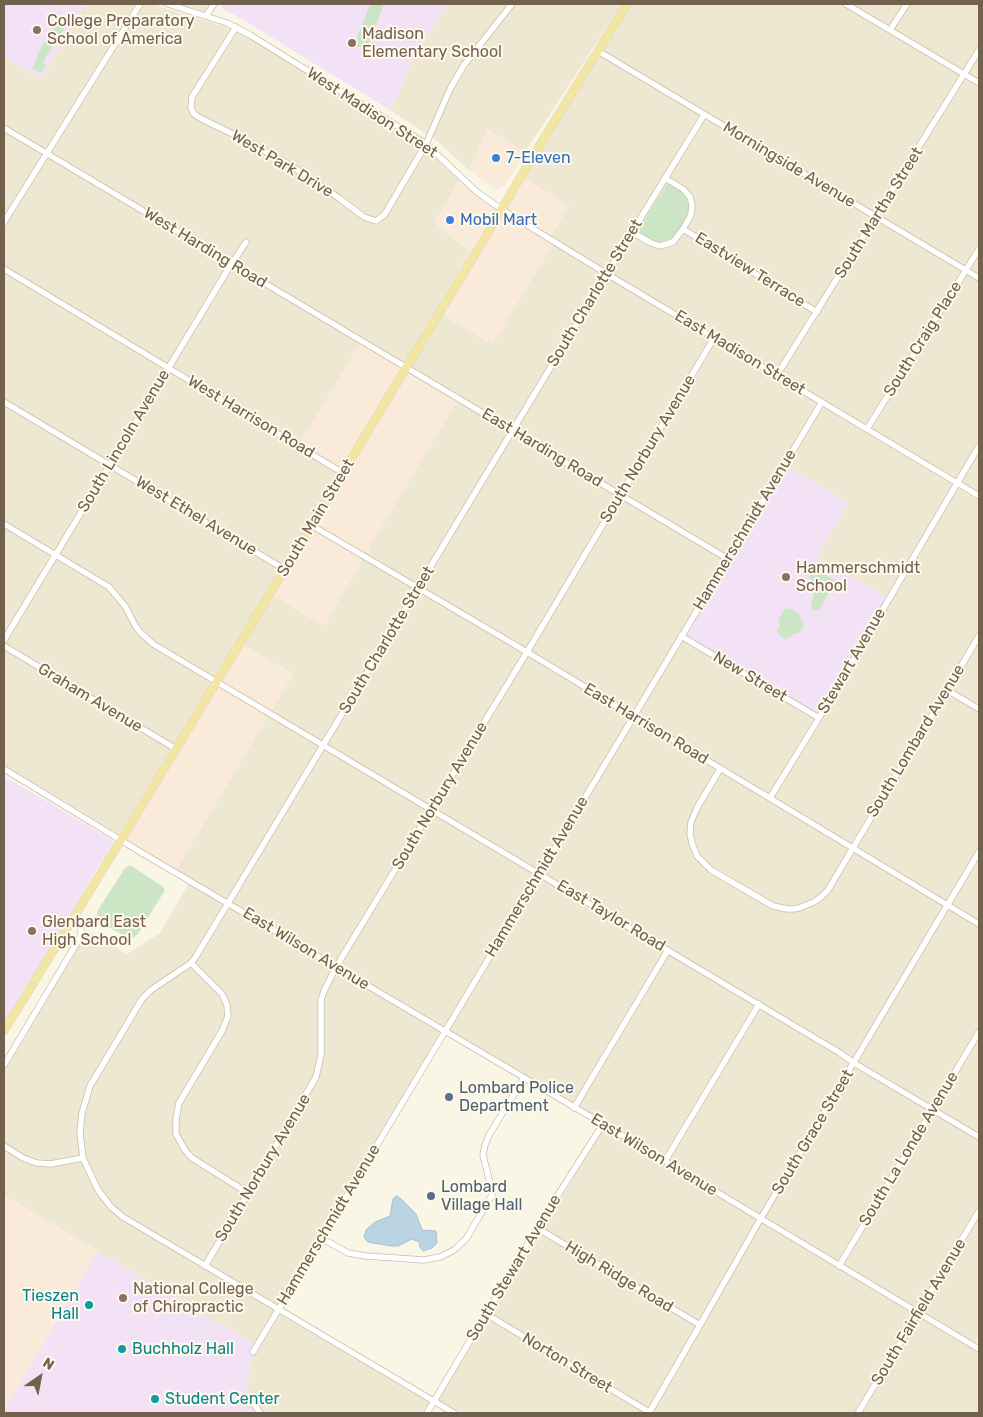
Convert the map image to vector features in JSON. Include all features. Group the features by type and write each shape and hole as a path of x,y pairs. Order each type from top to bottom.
{"main road":[{"name":"South Main Street","path":"4,1031 627,4"}],"street":[{"path":"4,222 140,4"},
{"path":"168,4 206,16 214,4"},
{"path":"426,144 464,65 512,4"},
{"path":"846,4 979,83"},
{"path":"890,30 907,4"},
{"name":"West Madison Street","path":"206,16 236,27 426,144 477,192 501,209"},
{"name":"West Park Drive","path":"236,27 192,97 191,108 196,116 269,153 317,182 364,217 376,220 385,214 426,144"},
{"name":"South Martha Street","path":"778,375 979,50"},
{"name":"Morningside Avenue","path":"598,51 979,278"},
{"name":"South Charlotte Street","path":"454,1413 133,1224 111,1207 98,1190 83,1158 80,1132 82,1113 87,1093 96,1075 144,996 191,964 704,115"},
{"name":"West Harding Road","path":"4,128 407,368"},
{"name":"Eastview Terrace","path":"632,232 660,246 673,242 684,229 691,215 692,204 690,197 683,189 665,178"},
{"name":"East Madison Street","path":"501,209 979,496"},
{"name":"Eastview Terrace","path":"684,229 817,312"},
{"name":"South Lincoln Avenue","path":"4,640 246,242"},
{"name":"South Craig Place","path":"867,430 979,249"},
{"name":"West Harrison Road","path":"4,270 343,473"},
{"name":"South Norbury Avenue","path":"204,1266 316,1077 321,1055 321,1000 336,966 527,652 714,338"},
{"name":"East Harding Road","path":"407,368 728,559"},
{"name":"West Ethel Avenue","path":"4,402 284,569"},
{"name":"Hammerschmidt Avenue","path":"253,1352 822,402"},
{"name":"Stewart Avenue","path":"770,798 979,446"},
{"name":"East Taylor Road","path":"4,524 108,587 125,606 134,625 148,641 979,1137"},
{"name":"East Harrison Road","path":"311,525 854,847 979,924"},
{"name":"New Street","path":"681,636 819,718"},
{"name":"South Lombard Avenue","path":"720,769 693,815 690,828 692,843 697,856 711,870 773,906 787,910 814,902 828,890 979,636"},
{"name":"Graham Avenue","path":"4,646 176,749"},
{"path":"947,690 979,709"},
{"name":"East Wilson Avenue","path":"4,769 444,1032 761,1218 979,1350"},
{"name":"South Grace Street","path":"649,1413 761,1218 979,852"},
{"path":"4,1065 81,936 81,927 72,919"},
{"path":"574,1108 668,950"},
{"path":"191,964 222,994 227,1005 228,1016 222,1032 179,1103 176,1114 176,1134 182,1146 192,1158 248,1193"},
{"path":"665,1161 759,1004"},
{"name":"South La Londe Avenue","path":"839,1266 979,1032"},
{"path":"321,1238 344,1251 366,1256 424,1260 440,1258 454,1250 466,1239 492,1195 483,1155 485,1145 489,1135 524,1078"},
{"name":"South Stewart Avenue","path":"427,1413 537,1228 603,1124"},
{"path":"4,1146 23,1158 37,1163 50,1164 83,1158"},
{"name":"South Fairfield Avenue","path":"858,1413 979,1211"},
{"name":"High Ridge Road","path":"537,1228 700,1325"},
{"name":"Norton Street","path":"486,1314 649,1413"},
{"path":"256,1405 260,1413"}],"shaded area":[{"name":"College Preparatory School of America","path":"4,4 86,4 41,79 4,56"},
{"path":"86,4 151,4 239,31 421,144 459,180 435,223 470,252 405,363 363,339 300,444 4,267 4,56 41,79"},
{"path":"179,4 211,4 204,11"},
{"name":"Madison Elementary School","path":"224,4 452,4 437,21 409,65 390,110 221,8"},
{"path":"452,4 622,4 525,152 488,130 469,170 437,141 390,110 409,65 437,21"},
{"path":"631,4 979,4 979,492 550,237 569,206 524,178"},
{"path":"488,130 525,152 505,185 496,190 469,170"},
{"path":"524,178 569,206 550,237 505,209"},
{"path":"459,180 496,209 470,252 435,223"},
{"path":"502,214 553,244 492,344 441,314"},
{"path":"553,244 979,501 979,1336 975,1343 450,1030 176,870 293,674 242,644 273,595 324,626 369,548 407,371 441,314 492,344","holes":["787,467 848,503 816,556"]},
{"path":"4,272 339,473 119,834 4,765"},
{"path":"363,338 405,363 339,473 297,448"},
{"path":"407,371 458,401 324,626 273,595"},
{"name":"Hammerschmidt School","path":"787,466 848,503 817,556 886,597 818,713 685,635"},
{"path":"242,644 293,674 176,870 123,839"},
{"name":"Glenbard East High School","path":"4,776 114,841 4,1023"},
{"path":"189,883 441,1032 255,1345 4,1195 4,1072 88,931 127,954 160,933"},
{"path":"604,1128 979,1353 979,1413 460,1413 438,1400"},
{"path":"4,1195 98,1251 4,1410"},
{"name":"National College of Chiropractic","path":"98,1251 255,1345 243,1404 257,1413 4,1413 4,1410"},
{"path":"279,1314 431,1403 425,1413 257,1413 243,1405 252,1358"}],"green space":[{"path":"370,4 384,4 367,50 354,45"},
{"path":"56,23 64,29 43,62 47,65 41,73 32,68 38,58 36,57"},
{"path":"667,184 671,184 686,195 690,210 671,240 658,243 641,234 639,229"},
{"path":"813,571 821,572 836,581 819,610 816,611 812,609 811,605 814,590 808,574"},
{"path":"790,608 798,613 804,625 799,633 786,639 779,635 777,629 780,626 778,620 785,609"},
{"path":"130,865 162,886 165,890 138,934 133,938 126,937 101,922 97,915 98,910 125,868"}],"water":[{"path":"397,1196 416,1214 422,1230 436,1231 437,1243 432,1248 423,1251 419,1242 412,1239 398,1246 391,1246 368,1242 364,1237 366,1230 375,1222 390,1216 393,1199"}],"place":[{"name":"College Preparatory School of America","path":"37,30"},
{"name":"Madison Elementary School","path":"352,43"},
{"name":"7-Eleven","path":"496,158"},
{"name":"Mobil Mart","path":"450,220"},
{"name":"Hammerschmidt School","path":"786,577"},
{"name":"Glenbard East High School","path":"32,931"},
{"name":"Lombard Police Department","path":"449,1097"},
{"name":"Lombard Village Hall","path":"431,1196"},
{"name":"National College of Chiropractic","path":"123,1298"},
{"name":"Tieszen Hall","path":"89,1305"},
{"name":"Buchholz Hall","path":"122,1349"},
{"name":"Student Center","path":"155,1399"}]}
